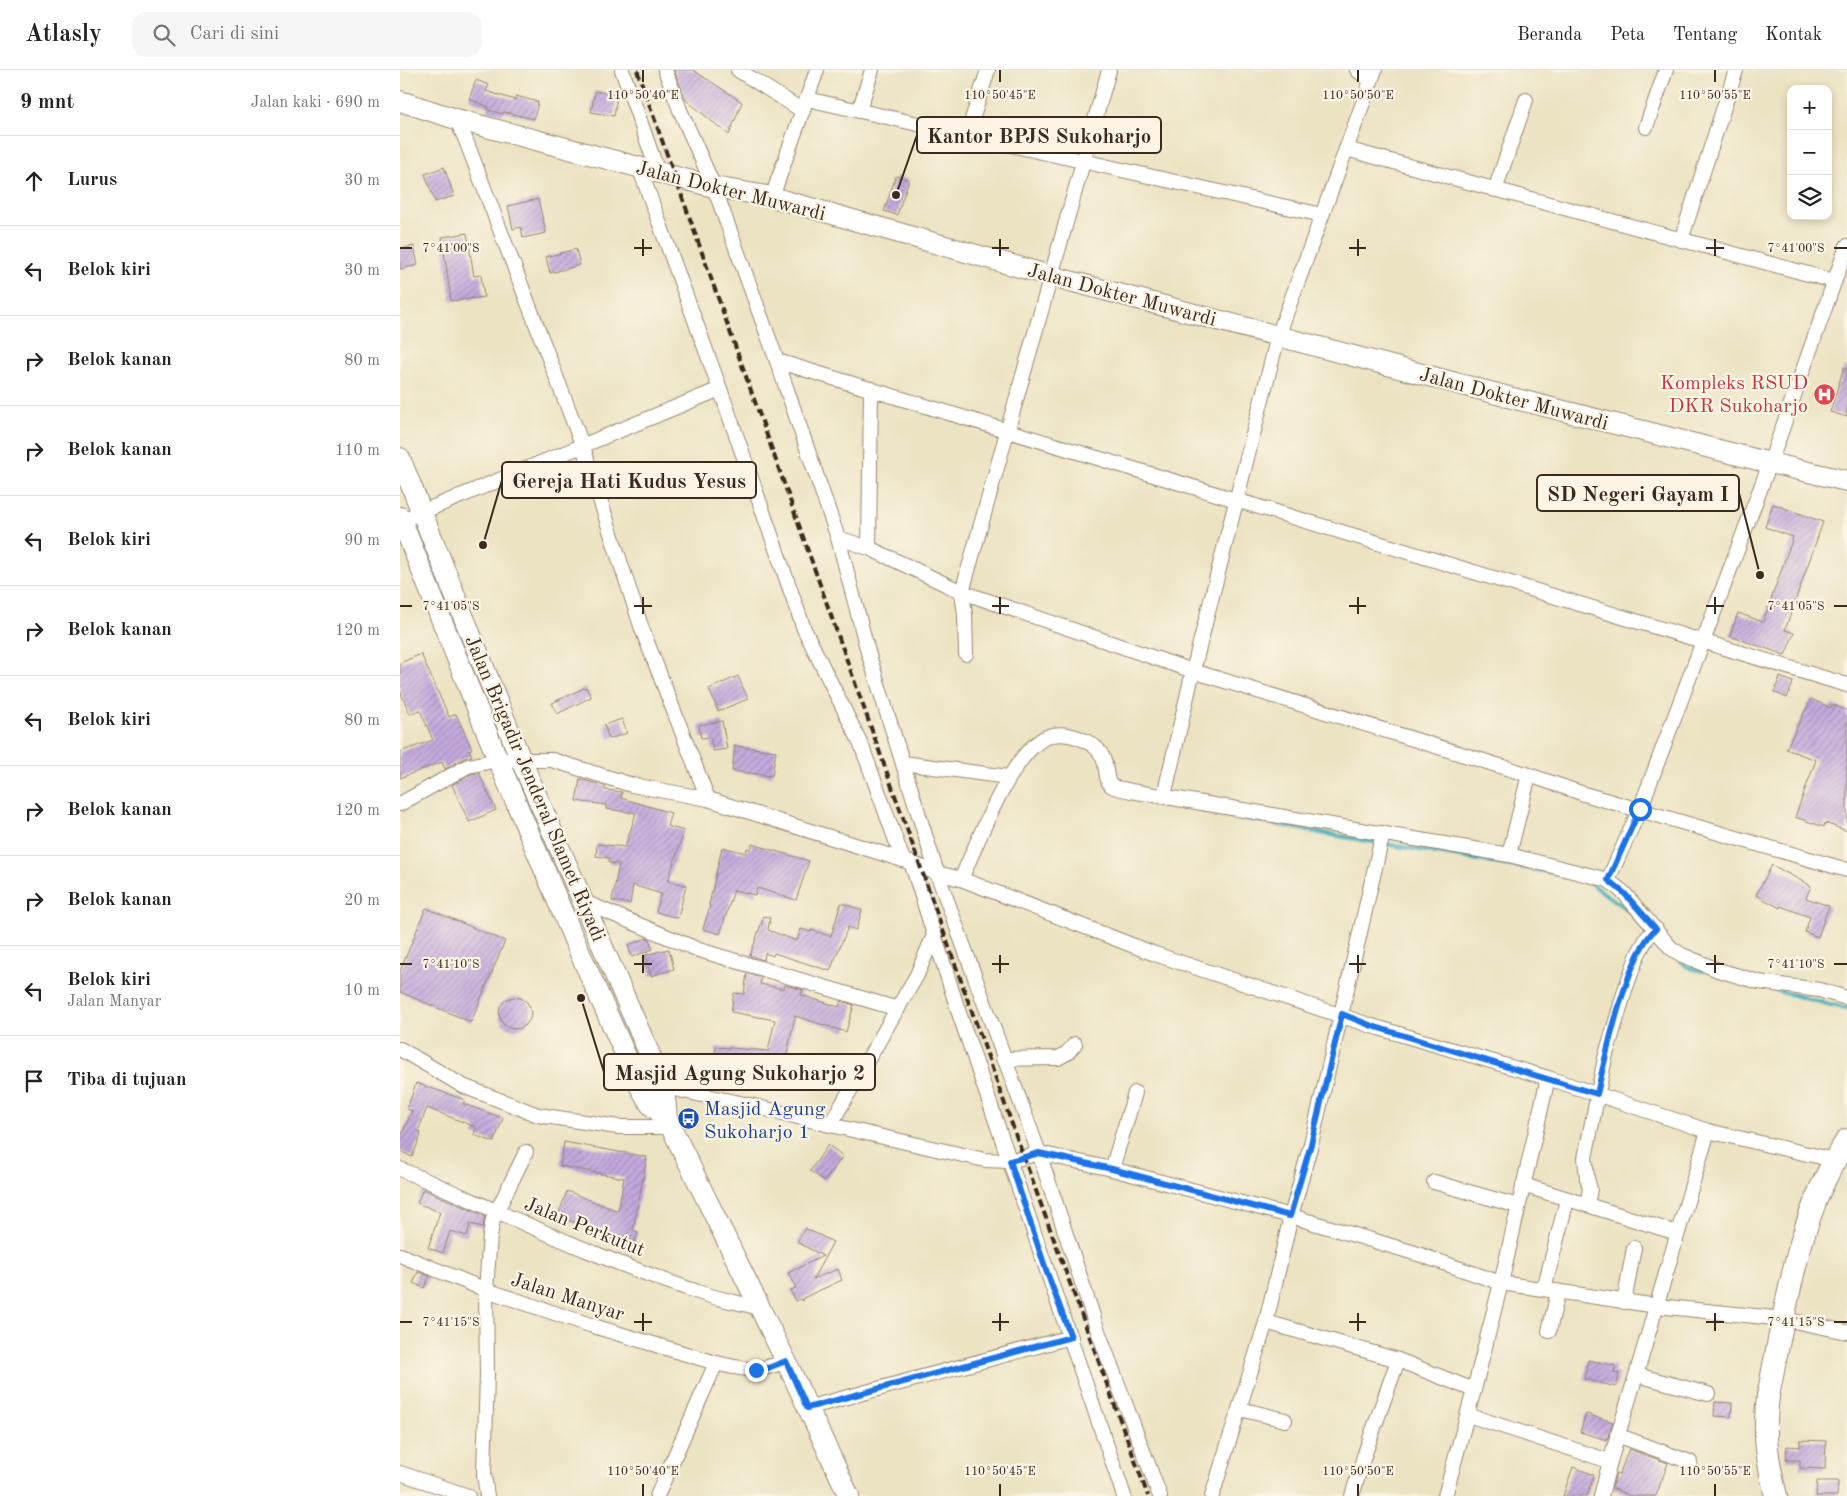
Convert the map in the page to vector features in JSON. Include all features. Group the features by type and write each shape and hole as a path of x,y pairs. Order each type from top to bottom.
{"main road":[{"name":"Jalan Dokter Muwardi","path":"400,101 456,119 714,187 772,197 1050,276 1278,336 1770,463 1847,481"},
{"name":"Jalan Brigadir Jenderal Slamet Riyadi","path":"400,458 521,760 664,1087 669,1123 786,1361 849,1496"},
{"name":"Jalan Brigadir Jenderal Slamet Riyadi","path":"400,520 575,942 639,1085 650,1104 669,1123"},
{"path":"439,613 459,606"},
{"path":"1776,1496 1765,1439 1768,1396 1802,1239 1834,1160 1847,1140"}],"street":[{"path":"622,70 658,172"},
{"path":"666,70 680,110 714,187 777,361 838,538 868,652 937,873 1039,1153 1098,1331 1160,1496"},
{"path":"738,70 805,105 859,111 1322,216"},
{"path":"772,197 817,70"},
{"path":"859,111 872,70"},
{"path":"967,135 988,70"},
{"path":"966,654 965,615 962,592 1109,70"},
{"path":"1164,796 1193,671 1278,336 1373,75 1357,70"},
{"path":"1646,127 1666,70"},
{"path":"1681,240 1736,70"},
{"path":"1494,190 1526,100"},
{"path":"456,119 465,138 583,447 642,628 708,799"},
{"path":"1346,149 1834,281"},
{"path":"639,167 804,628 861,744 934,935 1124,1496"},
{"path":"1608,880 1640,809 1770,463 1847,246"},
{"path":"777,361 1847,685"},
{"path":"869,548 871,389"},
{"path":"400,520 720,390"},
{"path":"838,538 869,548 962,592 1193,671 1529,775 1584,794 1847,870"},
{"path":"961,879 1008,777 1024,754 1046,737 1057,734 1067,735 1085,740 1098,749 1104,756 1108,782 1112,786 1381,839 1509,855 1608,880 1624,893 1652,933 1682,955 1718,970 1759,982 1819,990 1847,998"},
{"path":"400,804 468,766 498,760 552,760 632,785 708,799 937,873 961,879 1155,954 1342,1014 1372,1026 1548,1078 1708,1131 1834,1160"},
{"path":"903,763 1008,777"},
{"path":"1509,855 1529,775"},
{"path":"1212,1496 1266,1322 1290,1216 1311,1144 1342,1014 1381,839"},
{"path":"584,902 699,950 898,1009"},
{"path":"1587,1205 1590,1189 1585,1158 1605,1058 1638,954 1652,933"},
{"path":"830,1125 917,975 934,935"},
{"path":"1004,1059 1058,1058 1067,1053 1075,1044"},
{"path":"400,1049 463,1086 538,1115 618,1128 669,1123"},
{"path":"1445,1496 1468,1415 1501,1283 1548,1078"},
{"path":"664,1087 985,1160 1010,1161 1039,1153 1112,1169 1290,1216 1418,1254 1501,1283 1624,1302 1784,1318 1847,1332"},
{"path":"1112,1169 1135,1093"},
{"path":"1601,1496 1609,1461 1708,1131"},
{"path":"487,1496 484,1474 487,1374 486,1290 490,1236 493,1219 526,1152"},
{"name":"Jalan Perkutut","path":"400,1169 544,1233 680,1286 706,1295 759,1308"},
{"path":"1434,1182 1518,1206"},
{"path":"1523,1186 1677,1233"},
{"path":"1549,1331 1551,1291 1567,1200"},
{"path":"1624,1302 1634,1248"},
{"name":"Jalan Manyar","path":"400,1255 486,1290 590,1325 716,1363 756,1370 768,1368 786,1361"},
{"path":"1266,1322 1398,1360 1474,1390"},
{"path":"807,1408 1071,1337"},
{"path":"1352,1496 1398,1360"},
{"path":"657,1496 716,1363"},
{"path":"1636,1375 1708,1394"},
{"path":"1240,1409 1285,1420"},
{"path":"1468,1415 1609,1461"},
{"path":"1617,1435 1690,1462"},
{"path":"400,1473 468,1496"}],"building":[{"path":"674,70 693,70 742,102 729,135 686,100"},
{"path":"476,80 489,85 486,91 515,100 516,96 538,102 534,119 488,110 489,107 469,99"},
{"path":"595,91 617,95 614,116 591,112"},
{"path":"444,167 454,196 435,202 425,174"},
{"path":"896,176 909,180 897,215 884,211"},
{"path":"538,199 546,233 523,238 521,227 513,229 508,206"},
{"path":"467,233 474,276 481,275 484,297 451,301 442,237"},
{"path":"414,246 418,265 400,269 400,249"},
{"path":"576,249 580,265 550,273 546,257"},
{"path":"1844,367 1847,368 1847,417 1830,412"},
{"path":"1773,504 1823,522 1785,630 1794,633 1785,655 1730,636 1738,613 1763,622 1793,537 1765,527"},
{"path":"421,654 449,717 456,714 472,749 469,750 472,756 464,758 445,769 442,762 400,778 400,752 433,740 420,710 410,714 400,691 400,663"},
{"path":"738,676 748,699 718,711 709,689"},
{"path":"1780,677 1793,682 1787,698 1774,692"},
{"path":"586,687 591,697 557,714 552,703"},
{"path":"1811,699 1831,708 1832,705 1847,710 1847,831 1825,823 1824,827 1795,817 1816,760 1786,749"},
{"path":"622,719 627,733 609,739 604,725"},
{"path":"722,721 727,749 713,751 710,737 701,738 699,725"},
{"path":"735,746 776,751 772,776 732,771"},
{"path":"479,773 496,810 469,822 452,785 471,774"},
{"path":"580,779 605,786 605,790 622,792 621,798 671,813 667,826 684,831 668,881 686,885 678,918 656,912 661,894 633,885 630,904 612,901 619,864 609,863 609,858 596,856 597,844 625,847 636,813 606,809 606,805 576,801"},
{"path":"752,844 809,861 796,900 757,888 755,895 734,890 720,934 703,929 710,906 722,847 746,853 747,848 751,849"},
{"path":"1772,865 1811,886 1806,898 1829,906 1818,937 1805,932 1810,917 1780,906 1780,908 1756,895"},
{"path":"841,903 862,910 856,930 848,927 830,971 774,953 773,956 765,953 764,960 750,956 764,916 770,918 768,930 797,941 801,929 831,936"},
{"path":"426,908 505,941 471,1022 400,992 400,971"},
{"path":"647,938 653,949 632,957 628,945"},
{"path":"669,949 674,969 651,976 645,955"},
{"path":"747,973 761,978 760,984 784,989 785,985 803,990 801,995 839,1007 841,1001 854,1005 846,1032 795,1016 783,1074 764,1070 765,1065 715,1061 716,1047 768,1051 775,1020 731,1012 734,993 744,994"},
{"path":"515,997 526,1002 531,1013 526,1024 515,1029 504,1024 499,1013 504,1002"},
{"path":"416,1083 465,1100 463,1104 503,1118 494,1142 474,1135 476,1127 427,1108 418,1131 421,1133 420,1138 412,1157 400,1151 400,1139 412,1111 407,1109"},
{"path":"564,1142 647,1157 633,1230 638,1232 632,1250 611,1243 613,1238 558,1216 567,1191 618,1211 624,1178 560,1166"},
{"path":"828,1145 843,1156 825,1181 810,1171"},
{"path":"423,1189 485,1216 483,1227 470,1224 467,1236 450,1231 443,1253 428,1248 440,1212 417,1203"},
{"path":"805,1228 833,1242 813,1279 838,1269 842,1280 803,1298 802,1301 801,1299 796,1301 790,1290 796,1288 788,1273 823,1256 797,1242"},
{"path":"418,1272 430,1276 424,1288 413,1283"},
{"path":"1588,1360 1615,1366 1614,1373 1619,1374 1616,1387 1584,1379"},
{"path":"1715,1402 1732,1403 1731,1417 1714,1416"},
{"path":"1586,1414 1613,1422 1607,1440 1580,1432"},
{"path":"1800,1440 1826,1441 1825,1469 1800,1468 1800,1460 1786,1460 1787,1446 1800,1447"},
{"path":"1629,1449 1668,1463 1656,1496 1631,1496 1612,1488 1616,1474 1619,1475"},
{"path":"1573,1467 1594,1475 1587,1496 1563,1496"},
{"path":"1817,1481 1838,1481 1837,1496 1816,1496"}],"waterway":[{"path":"1201,810 1316,832 1555,873"},
{"path":"1586,880 1633,914 1649,933"},
{"path":"1681,961 1688,967 1703,971"},
{"path":"1778,991 1847,1009"}],"railway":[{"path":"637,70 1024,1158 1148,1496"}],"place":[{"name":"Kantor BPJS Sukoharjo","path":"896,195"},
{"name":"Kompleks RSUD DKR Sukoharjo","path":"1824,394"},
{"name":"Gereja Hati Kudus Yesus","path":"483,545"},
{"name":"SD Negeri Gayam I","path":"1760,575"},
{"name":"Masjid Agung Sukoharjo 2","path":"581,998"},
{"name":"Masjid Agung Sukoharjo 1","path":"688,1119"}],"route":[{"path":"756,1370 768,1368 786,1361 807,1408 1071,1337 1046,1270 1010,1161 1039,1153 1112,1169 1290,1216 1311,1144 1342,1014 1372,1026 1597,1094 1605,1058 1626,987 1646,938 1656,929 1624,893 1608,880 1640,809"}]}
